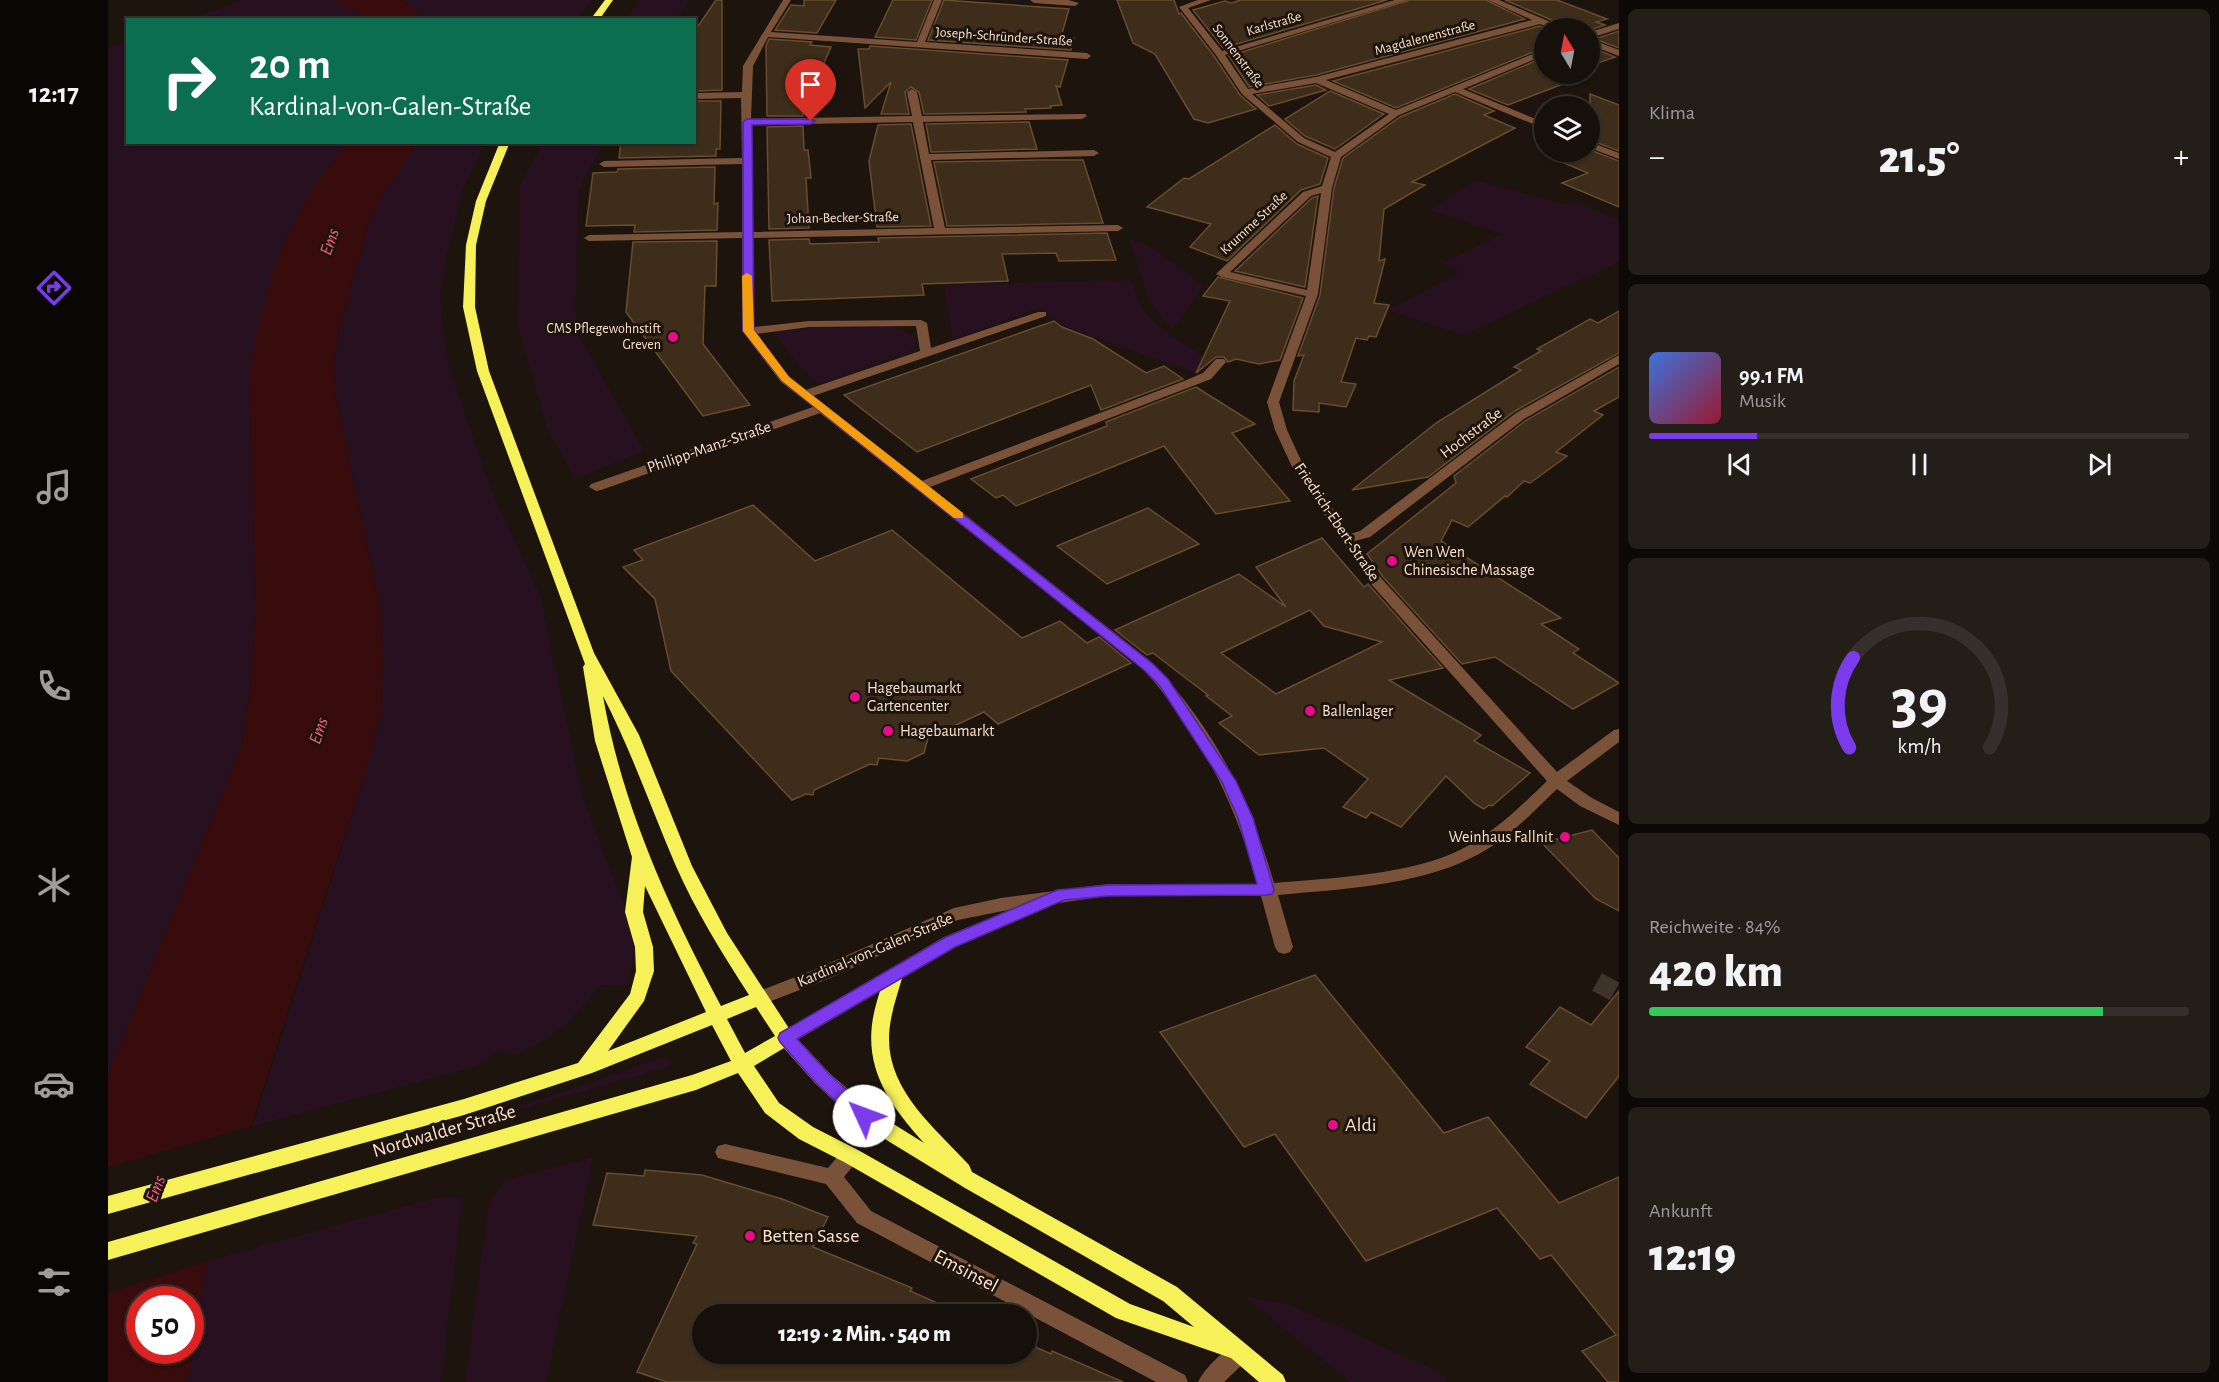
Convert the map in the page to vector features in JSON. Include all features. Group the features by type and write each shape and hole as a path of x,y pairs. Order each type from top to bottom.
{"main road":[{"path":"596,18 609,0"},
{"path":"505,144 480,201 471,245 469,307 483,371 587,652 631,735 684,867 720,936 786,1038 822,1078 864,1116 972,1182 1170,1294 1275,1382"},
{"path":"587,652 603,741 640,856 741,1064 772,1108 806,1132 1123,1311 1239,1353"},
{"path":"585,1068 638,996 645,971 644,947 634,912 640,856"},
{"path":"894,975 883,1005 879,1040 884,1073 897,1097 972,1182"},
{"name":"Nordwalder Straße","path":"108,1205 464,1107 585,1068 760,998"},
{"name":"Nordwalder Straße","path":"108,1251 696,1082 741,1064 786,1038"}],"street":[{"path":"787,0 748,66 746,95 748,331 785,379 1149,667 1164,682 1229,781 1246,818 1284,947"},
{"name":"Joseph-Schründer-Straße","path":"920,45 938,0"},
{"path":"1034,0 1075,3"},
{"name":"Sonnenstraße","path":"1207,0 1183,7 1220,54 1245,92 1301,140 1336,156"},
{"name":"Karlstraße","path":"1220,54 1404,0"},
{"path":"1492,0 1534,18"},
{"name":"Magdalenenstraße","path":"1245,92 1317,80 1534,23"},
{"path":"1600,32 1619,27"},
{"name":"Joseph-Schründer-Straße","path":"765,34 1087,56"},
{"path":"1600,46 1619,53"},
{"path":"1336,156 1396,113 1534,56"},
{"path":"1317,80 1396,113"},
{"path":"1453,88 1534,121"},
{"path":"912,92 927,157 940,231"},
{"path":"696,96 746,95"},
{"path":"747,122 1082,116"},
{"path":"1600,149 1619,156"},
{"path":"927,157 1094,153"},
{"name":"Friedrich-Ebert-Straße","path":"1336,156 1327,188 1312,294 1273,402 1281,430 1299,469 1376,581 1556,781 1586,802 1619,819"},
{"path":"604,164 747,161"},
{"name":"Krumme Straße","path":"1312,294 1222,274 1307,194 1327,188"},
{"name":"Johan-Becker-Straße","path":"747,235 1118,228"},
{"path":"589,238 747,235"},
{"path":"806,394 1042,314"},
{"path":"748,331 808,324 921,322 926,353"},
{"name":"Hochstraße","path":"1347,539 1365,534 1520,416 1619,360"},
{"path":"922,486 1188,384 1207,376 1220,362"},
{"name":"Philipp-Manz-Straße","path":"596,487 823,408"},
{"name":"Kardinal-von-Galen-Straße","path":"760,998 822,974 954,914 1001,904 1062,894 1108,891 1267,890 1364,881 1438,865 1466,854 1488,841 1524,812 1556,781 1619,734"},
{"name":"Kardinal-von-Galen-Straße","path":"786,1038 950,942 1062,894"},
{"path":"725,1152 832,1177 851,1156"},
{"name":"Emsinsel","path":"832,1177 864,1217 1177,1382"},
{"path":"1209,1382 1239,1353"}],"shaded area":[{"path":"242,0 334,0 354,11 360,18 193,18"},
{"path":"400,0 592,0 577,18 421,18 410,5"},
{"path":"640,0 690,0 677,18 627,18"},
{"path":"126,41 126,144 346,144 314,187 289,233 274,268 249,378 256,610 250,688 242,744 108,1076 108,48"},
{"path":"416,144 485,144 463,189 449,244 441,290 443,331 451,373 493,495 540,596 583,799 633,929 633,955 627,986 601,985 567,1024 543,1041 517,1055 499,1051 474,1067 253,1126 370,758 381,710 383,655 379,603 336,399 334,363 339,329 368,227 383,195"},
{"path":"542,144 602,144 579,189 575,330 644,451 575,479 547,428 518,326 519,187"},
{"path":"1475,180 1564,204 1575,202 1619,220 1619,262 1463,335 1388,310 1460,272 1443,263 1503,234 1430,210"},
{"path":"1129,239 1149,245 1203,286 1172,330 1149,300"},
{"path":"1131,280 1141,307 1156,324 1214,362 1198,374 1063,326 1039,308 952,340 944,285"},
{"path":"889,326 913,336 915,346 910,352 818,384 799,365 773,332 814,328"},
{"path":"667,1056 671,1066 510,1112 457,1136 461,1123 545,1098"},
{"path":"593,1157 546,1382 465,1382 489,1201 506,1180"},
{"path":"443,1196 462,1199 441,1382 187,1382 190,1364 204,1364 203,1286 207,1261"},
{"path":"1244,1296 1290,1305 1435,1370 1449,1382 1350,1382"}],"water":[{"path":"334,0 400,0 410,5 421,18 360,18 354,11"},
{"name":"Ems","path":"346,144 416,144 383,195 368,227 339,329 334,363 336,399 379,603 383,655 381,710 370,758 207,1261 203,1286 126,1286 126,1364 190,1364 187,1382 108,1382 108,1076 242,744 250,688 256,610 249,377 257,331 274,268 289,233 314,187"}],"pier":[{"path":"256,1125 211,1260 108,1293 108,1167"}],"building":[{"path":"716,0 722,0 722,90 696,91 696,29"},
{"path":"804,0 836,0 817,33 775,30 791,5 804,6"},
{"path":"893,0 932,0 916,40 875,37"},
{"path":"944,0 1069,9 1061,37 1074,38 1071,50 928,40"},
{"path":"1117,0 1174,0 1179,14 1181,13 1214,56 1240,95 1256,109 1208,123 1194,119 1155,54 1133,43"},
{"path":"1241,0 1387,0 1223,48 1193,10 1225,1 1231,3"},
{"path":"1410,0 1486,0 1525,19 1316,75 1249,87 1229,56"},
{"path":"1505,0 1557,0 1607,19 1600,21 1600,18 1547,18"},
{"path":"1534,28 1534,52 1396,108 1333,81"},
{"path":"1619,31 1619,48 1600,41 1600,37"},
{"path":"769,39 812,42 810,45 831,47 820,72 801,70 803,116 767,116 766,46"},
{"path":"870,46 1068,60 1060,87 1056,86 1062,105 1050,106 1051,108 1025,109 1026,112 924,114 919,92 911,87 905,92 909,114 881,114 891,82 865,108 858,49 869,49"},
{"path":"1600,51 1615,57 1600,62"},
{"path":"1534,62 1534,84 1563,84 1508,105 1469,89"},
{"path":"1316,85 1326,90 1269,106 1257,95"},
{"path":"1330,91 1384,114 1335,149 1305,136 1285,119"},
{"path":"1455,94 1494,111 1484,115 1515,128 1412,182 1425,185 1384,209 1379,261 1385,259 1374,303 1389,305 1376,337 1369,336 1367,340 1356,338 1341,382 1356,384 1346,407 1319,403 1319,412 1293,410 1294,381 1304,355 1298,356 1320,295 1334,188 1343,158 1400,117"},
{"path":"1600,98 1619,105 1619,151 1600,144"},
{"path":"696,101 721,101 720,149 716,149 716,156 619,158 621,144 696,144"},
{"path":"1029,122 1037,149 931,152 926,124"},
{"path":"911,124 931,226 877,227 869,161 878,125"},
{"path":"1275,125 1297,144 1328,158 1320,184 1301,190 1227,261 1190,247 1211,224 1147,207 1184,178 1189,179"},
{"path":"803,126 804,150 808,150 811,178 806,178 809,228 769,229 767,127"},
{"path":"1600,154 1619,161 1619,207 1562,183 1588,173 1562,162 1600,162"},
{"path":"1083,160 1103,223 947,226 934,162"},
{"path":"715,167 714,204 718,203 717,230 634,232 635,225 586,226 593,173 617,172 618,169"},
{"path":"1318,196 1305,287 1235,271 1312,198"},
{"path":"1107,233 1116,260 1059,261 1056,253 1002,254 1008,281 922,284 924,295 772,301 769,240 809,239 810,244 879,242 878,238"},
{"name":"CMS Pflegewohnstift Greven","path":"717,241 716,286 705,286 703,344 750,405 703,416 626,312 633,242"},
{"path":"1218,277 1303,298 1280,360 1259,364 1236,359 1228,362 1224,357 1216,357 1196,373 1230,301 1203,296"},
{"path":"1619,311 1619,353 1515,411 1428,477 1352,490 1436,423 1521,370 1514,367 1541,351 1537,349 1590,319 1598,323"},
{"path":"1054,321 1062,327 1093,339 1146,373 1164,366 1183,379 1101,410 1091,385 917,452 844,395"},
{"path":"1619,367 1619,397 1594,411 1603,415 1556,452 1567,456 1530,483 1524,481 1468,527 1452,520 1441,541 1561,618 1541,624 1579,649 1573,653 1619,683 1573,709 1495,657 1462,664 1383,577 1367,554 1456,483 1454,476 1525,421"},
{"path":"1196,387 1255,424 1232,433 1290,501 1216,514 1164,446 1016,506 1003,495 996,498 971,479 1107,426 1106,422"},
{"path":"753,505 815,561 892,530 1022,638 1060,621 1087,643 1099,637 1131,663 998,724 984,712 928,738 924,753 907,761 879,758 877,765 870,764 814,790 813,795 806,794 792,800 671,671 655,599 623,567 643,560 634,550"},
{"path":"1148,508 1199,544 1107,584 1057,546"},
{"path":"1322,538 1364,587 1368,584 1443,668 1389,680 1481,735 1474,741 1530,773 1492,806 1489,805 1484,809 1475,804 1446,776 1401,827 1371,812 1366,818 1343,807 1368,779 1324,748 1259,755 1219,723 1232,716 1206,696 1208,695 1153,653 1147,655 1115,630 1239,574 1286,607 1256,567","holes":["1310,610 1324,626 1382,642 1276,694 1221,653"]},
{"path":"1592,830 1619,858 1619,911 1596,899 1542,843"},
{"name":"Aldi","path":"1315,975 1444,1133 1488,1117 1559,1203 1619,1177 1619,1382 1608,1382 1582,1351 1616,1335 1551,1255 1540,1259 1497,1208 1366,1261 1275,1134 1244,1147 1160,1032"},
{"path":"1619,991 1619,1076 1586,1118 1530,1084 1550,1061 1526,1047 1560,1007 1591,1025"},
{"path":"645,1170 702,1175 782,1199 828,1217 813,1247 912,1288 910,1291 939,1304 692,1304 692,1364 1037,1364 1037,1348 1051,1354 1052,1351 1123,1382 667,1382 637,1372 697,1244 693,1243 697,1236 593,1225 607,1173 644,1176"}],"tunnel":[{"path":"1597,982 1619,994"}],"slow traffic":[{"path":"747,276 748,331 785,379 959,515"}],"place":[{"name":"CMS Pflegewohnstift Greven","path":"673,337"},
{"name":"Wen Wen Chinesische Massage","path":"1392,561"},
{"name":"Hagebaumarkt Gartencenter","path":"855,697"},
{"name":"Ballenlager","path":"1310,711"},
{"name":"Hagebaumarkt","path":"888,731"},
{"name":"Weinhaus Fallnit","path":"1565,837"},
{"name":"Aldi","path":"1333,1125"},
{"name":"Betten Sasse","path":"750,1236"}],"route":[{"path":"811,121 747,122 748,331 785,379 1149,667 1164,682 1229,781 1246,818 1267,890 1108,891 1062,894 950,942 786,1038 822,1078 864,1116"}]}
